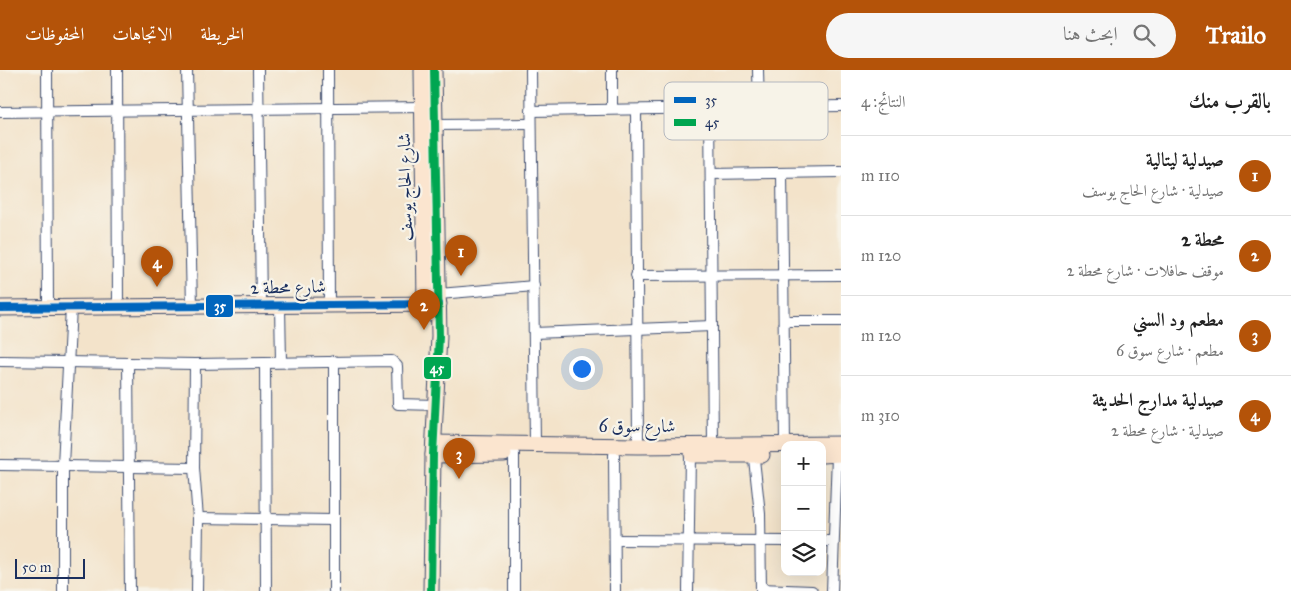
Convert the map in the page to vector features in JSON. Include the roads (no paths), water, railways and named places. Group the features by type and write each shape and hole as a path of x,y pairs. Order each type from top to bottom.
{"street":[{"path":"47,70 48,307"},
{"path":"117,70 118,308"},
{"path":"187,70 192,307"},
{"path":"258,70 261,307"},
{"path":"328,70 329,306"},
{"name":"شارع الحاج يوسف","path":"422,70 435,301"},
{"name":"شارع الحاج يوسف","path":"434,70 435,301"},
{"path":"530,70 535,445"},
{"path":"612,70 612,109"},
{"path":"828,106 841,106"},
{"path":"0,112 423,107"},
{"path":"636,110 638,446"},
{"path":"531,111 664,110"},
{"path":"435,125 531,124"},
{"path":"710,140 713,445"},
{"path":"782,172 785,441"},
{"path":"711,174 841,172"},
{"path":"636,276 841,275"},
{"path":"431,591 433,449 439,336 435,301 534,286"},
{"name":"شارع محطة 2","path":"0,308 329,306 435,301"},
{"path":"280,306 281,362"},
{"path":"63,591 64,465 72,307"},
{"path":"784,321 841,321"},
{"path":"534,333 712,326"},
{"path":"0,361 195,364 392,361 397,366 398,404 436,405"},
{"path":"334,361 334,591"},
{"path":"128,363 130,591"},
{"path":"265,363 266,591"},
{"path":"195,364 194,468 198,518 197,591"},
{"name":"شارع سوق 6","path":"433,449 535,445 713,445 781,454"},
{"name":"شارع سوق 6","path":"433,449 514,454 690,455 781,446"},
{"path":"753,450 758,486 761,590 812,591"},
{"path":"832,591 828,541 835,452"},
{"path":"514,454 514,591"},
{"path":"614,454 615,591"},
{"path":"688,591 690,455"},
{"path":"0,457 0,470"},
{"path":"0,465 194,468"},
{"path":"198,518 266,521 333,520"},
{"path":"615,540 781,541"}],"place":[{"name":"صيدلية ليتالية","path":"461,276"},
{"name":"صيدلية مدارج الحديثة","path":"157,287"},
{"name":"محطة 2","path":"424,330"},
{"name":"مطعم ود السني","path":"459,479"}]}
